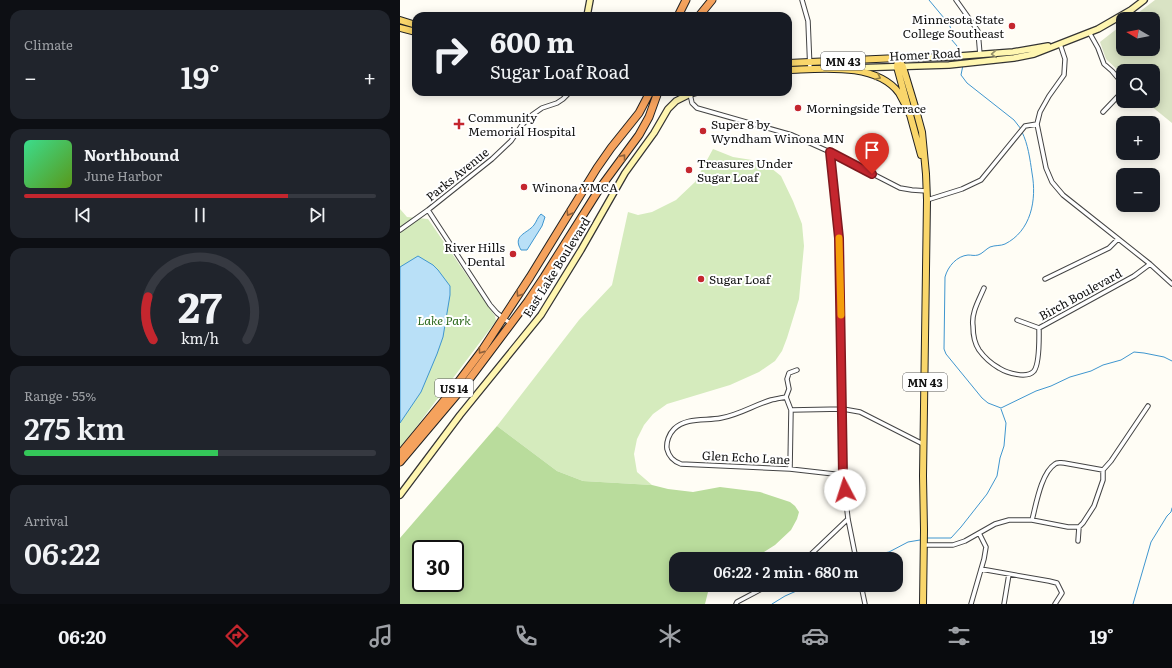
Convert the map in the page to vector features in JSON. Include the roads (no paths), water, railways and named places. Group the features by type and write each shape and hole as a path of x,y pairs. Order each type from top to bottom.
{"highway":[{"path":"680,12 686,0"},
{"path":"702,12 712,0"},
{"path":"632,122 640,106 643,96"},
{"name":"US 14","path":"400,454 450,393 504,318 597,168 642,109 648,96"},
{"name":"US 14","path":"400,462 465,385 544,277 600,188 639,135 649,117 657,96"}],"main road":[{"path":"400,20 412,24"},
{"path":"400,28 412,31"},
{"name":"Homer Road","path":"792,63 898,58"},
{"name":"MN 43","path":"898,58 910,115 926,174"},
{"name":"MN 43","path":"900,67 916,110 922,132 927,191 923,444 923,604"},
{"name":"Homer Road","path":"792,70 840,69"},
{"name":"MN 43","path":"840,69 874,75 886,82 898,93 910,115"}],"street":[{"path":"588,12 590,0"},
{"path":"802,0 808,21 810,70"},
{"path":"956,0 978,31 980,55"},
{"name":"Homer Road","path":"840,69 949,65 1034,54 1098,29 1131,10 1144,0"},
{"path":"1088,32 1098,48 1104,64 1116,76"},
{"path":"1060,44 1065,59 1064,75 1040,112 1037,124 1046,168 1052,182 1063,195 1150,264 1172,284"},
{"name":"Homer Road","path":"898,58 980,55 1013,52 1060,44"},
{"name":"Parks Avenue","path":"400,230 428,210 500,152 532,115 542,108 563,99 566,96"},
{"name":"East Lake Boulevard","path":"400,495 460,415 541,315 581,250 630,165 649,140 664,114 672,104 686,96"},
{"path":"690,96 692,103 697,108 792,135 830,152 900,188 927,191"},
{"path":"1103,112 1116,98"},
{"path":"927,200 962,189 981,180 1025,126 1037,124"},
{"path":"830,152 839,238 843,475 848,519 855,552"},
{"name":"Parks Avenue","path":"428,210 490,305 511,324"},
{"path":"1046,279 1109,248 1118,239"},
{"name":"Birch Boulevard","path":"1017,320 1039,328 1134,276 1150,264"},
{"path":"984,288 974,311 972,325 974,338 978,349 988,360 1000,369 1026,375 1033,372 1036,365 1040,344 1039,328"},
{"path":"790,469 791,410 786,397 789,389 787,379 789,374 797,370"},
{"name":"Glen Echo Lane","path":"786,397 770,400 743,412 722,418 691,421 680,424 674,429 669,437 667,448 669,454 673,460 681,464 790,469 843,475"},
{"path":"1078,542 1079,527 1094,506 1103,480 1103,470 1111,461 1148,406"},
{"path":"791,410 843,409 860,412 923,444"},
{"path":"1032,520 1046,474 1054,464 1058,462 1103,470"},
{"path":"813,552 848,519"},
{"path":"923,545 953,545 965,541 995,524 1009,520 1032,520 1068,527 1079,527"},
{"path":"971,604 986,547 979,533"},
{"path":"981,569 1057,583 1062,593 1055,604"},
{"path":"1004,604 1009,574"},
{"path":"736,604 756,592"},
{"path":"862,592 864,604"}],"water":[{"path":"541,214 545,217 542,226 527,250 521,250 518,241 519,238 534,225"},
{"path":"418,256 433,265 438,270 450,286 450,295 443,337 437,354 421,392 400,423 400,267"}],"waterway":[{"path":"929,0 949,24 951,29 951,39 957,46 959,54"},
{"path":"963,65 961,75 967,83 1014,120 1021,129"},
{"path":"1022,132 1026,142 1033,183 1034,194 1030,214 1021,231 1014,238 1003,245 990,247 981,254 960,257 948,269 945,277 944,349 946,354 982,398 988,403 1001,408 1070,377 1121,360 1134,352 1164,357 1172,361"},
{"path":"927,538 951,538 987,494 997,476 1004,446 1006,423 1001,409"},
{"path":"1133,604 1151,542 1171,512 1172,508"},
{"path":"889,552 908,542 920,540"},
{"path":"772,604 794,592"}],"place":[{"name":"Minnesota State College Southeast","path":"1012,26"},
{"name":"Morningside Terrace","path":"798,108"},
{"name":"Community Memorial Hospital","path":"459,124"},
{"name":"Super 8 by Wyndham Winona MN","path":"703,131"},
{"name":"Treasures Under Sugar Loaf","path":"689,170"},
{"name":"Winona YMCA","path":"524,187"},
{"name":"River Hills Dental","path":"513,254"},
{"name":"Sugar Loaf","path":"701,279"}],"park label":[{"name":"Lake Park","path":"444,320"}]}
